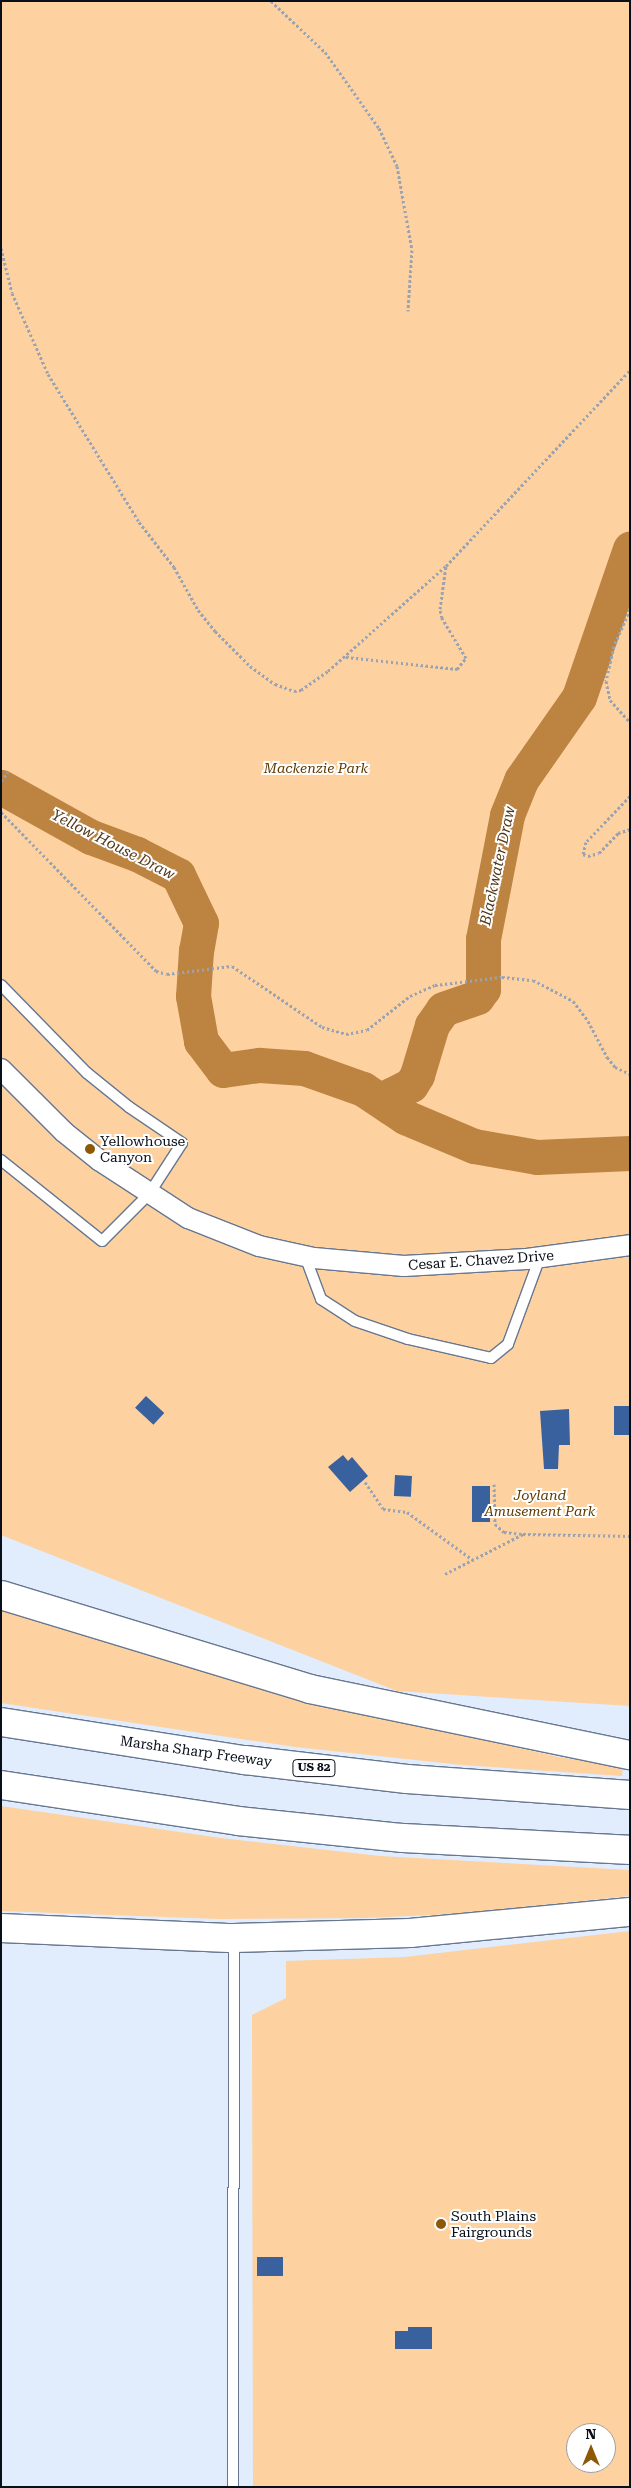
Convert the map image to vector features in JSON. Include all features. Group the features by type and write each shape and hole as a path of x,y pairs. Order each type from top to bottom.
{"highway":[{"path":"1,1595 310,1689 630,1755"},
{"name":"Marsha Sharp Freeway","path":"1,1722 245,1760 406,1779 630,1795"},
{"path":"1,1785 238,1821 394,1838 630,1850"},
{"path":"1,1928 234,1938 410,1933 630,1912"}],"street":[{"name":"Cesar E. Chavez Drive","path":"1,1070 64,1132 149,1194 220,1233 305,1256 404,1266 540,1257 630,1245"}],"lane":[{"path":"1,985 87,1073 130,1107 182,1142 149,1194 102,1241 1,1160"},
{"path":"305,1256 321,1299 355,1321 408,1339 491,1358 500,1354 508,1344 540,1257"},
{"path":"233,2487 234,1938"}],"path":[{"path":"271,1 325,52 379,128 398,166 412,250 408,311"},
{"path":"1,248 12,293 48,374 139,522 174,567 198,610 215,631 250,666 275,684 294,691 309,685 345,657 446,566 630,370"},
{"path":"345,657 458,669 466,658 442,618 440,609 446,566"},
{"path":"630,609 614,646 606,681 610,700 630,722"},
{"path":"1,781 8,772"},
{"path":"630,796 586,842 583,854 588,856 599,853 618,833 630,829"},
{"path":"1,812 148,966 162,974 209,967 232,966 322,1027 346,1034 367,1030 422,990 461,980 502,977 539,982 573,1000 588,1021 607,1057 616,1067 630,1074"},
{"path":"365,1482 383,1509 407,1512 473,1560"},
{"path":"494,1484 495,1524 504,1532 630,1536"},
{"path":"445,1574 523,1534"}],"green space":[{"name":"Mackenzie Park","path":"1,1 630,1 630,1706 397,1691 1,1535"},
{"path":"1,1610 140,1647 346,1709 559,1757 623,1767 622,1776 462,1765 295,1747 1,1703"},
{"path":"1,1806 221,1838 380,1856 630,1870 630,1896 455,1914 363,1918 219,1919 1,1911"},
{"name":"South Plains Fairgrounds","path":"630,1931 630,2487 253,2487 252,2015 286,1998 286,1961 405,1957"}],"building":[{"path":"146,1396 164,1413 153,1425 135,1408"},
{"path":"614,1406 630,1406 630,1435 614,1435"},
{"path":"569,1409 570,1445 559,1445 558,1469 544,1469 540,1411"},
{"path":"343,1455 348,1461 352,1457 368,1476 350,1492 328,1467"},
{"path":"395,1475 412,1476 411,1497 394,1496"},
{"path":"472,1486 490,1486 490,1522 472,1522"},
{"path":"257,2257 283,2257 283,2276 257,2276"},
{"path":"408,2327 432,2327 432,2349 395,2349 395,2331 408,2331"}],"waterway":[{"name":"Blackwater Draw","path":"390,1107 391,1095 411,1085 417,1075 432,1025 443,1009 477,997 483,989 483,939 507,815 521,780 579,697 630,549"},
{"name":"Yellow House Draw","path":"1,787 91,837 137,854 178,875 201,923 196,950 193,996 201,1041 223,1070 260,1065 304,1068 363,1089 405,1117 474,1146 537,1157 630,1153"}],"place":[{"name":"Yellowhouse Canyon","path":"90,1149"},
{"name":"South Plains Fairgrounds","path":"441,2224"}],"park label":[{"name":"Joyland Amusement Park","path":"540,1504"}]}
